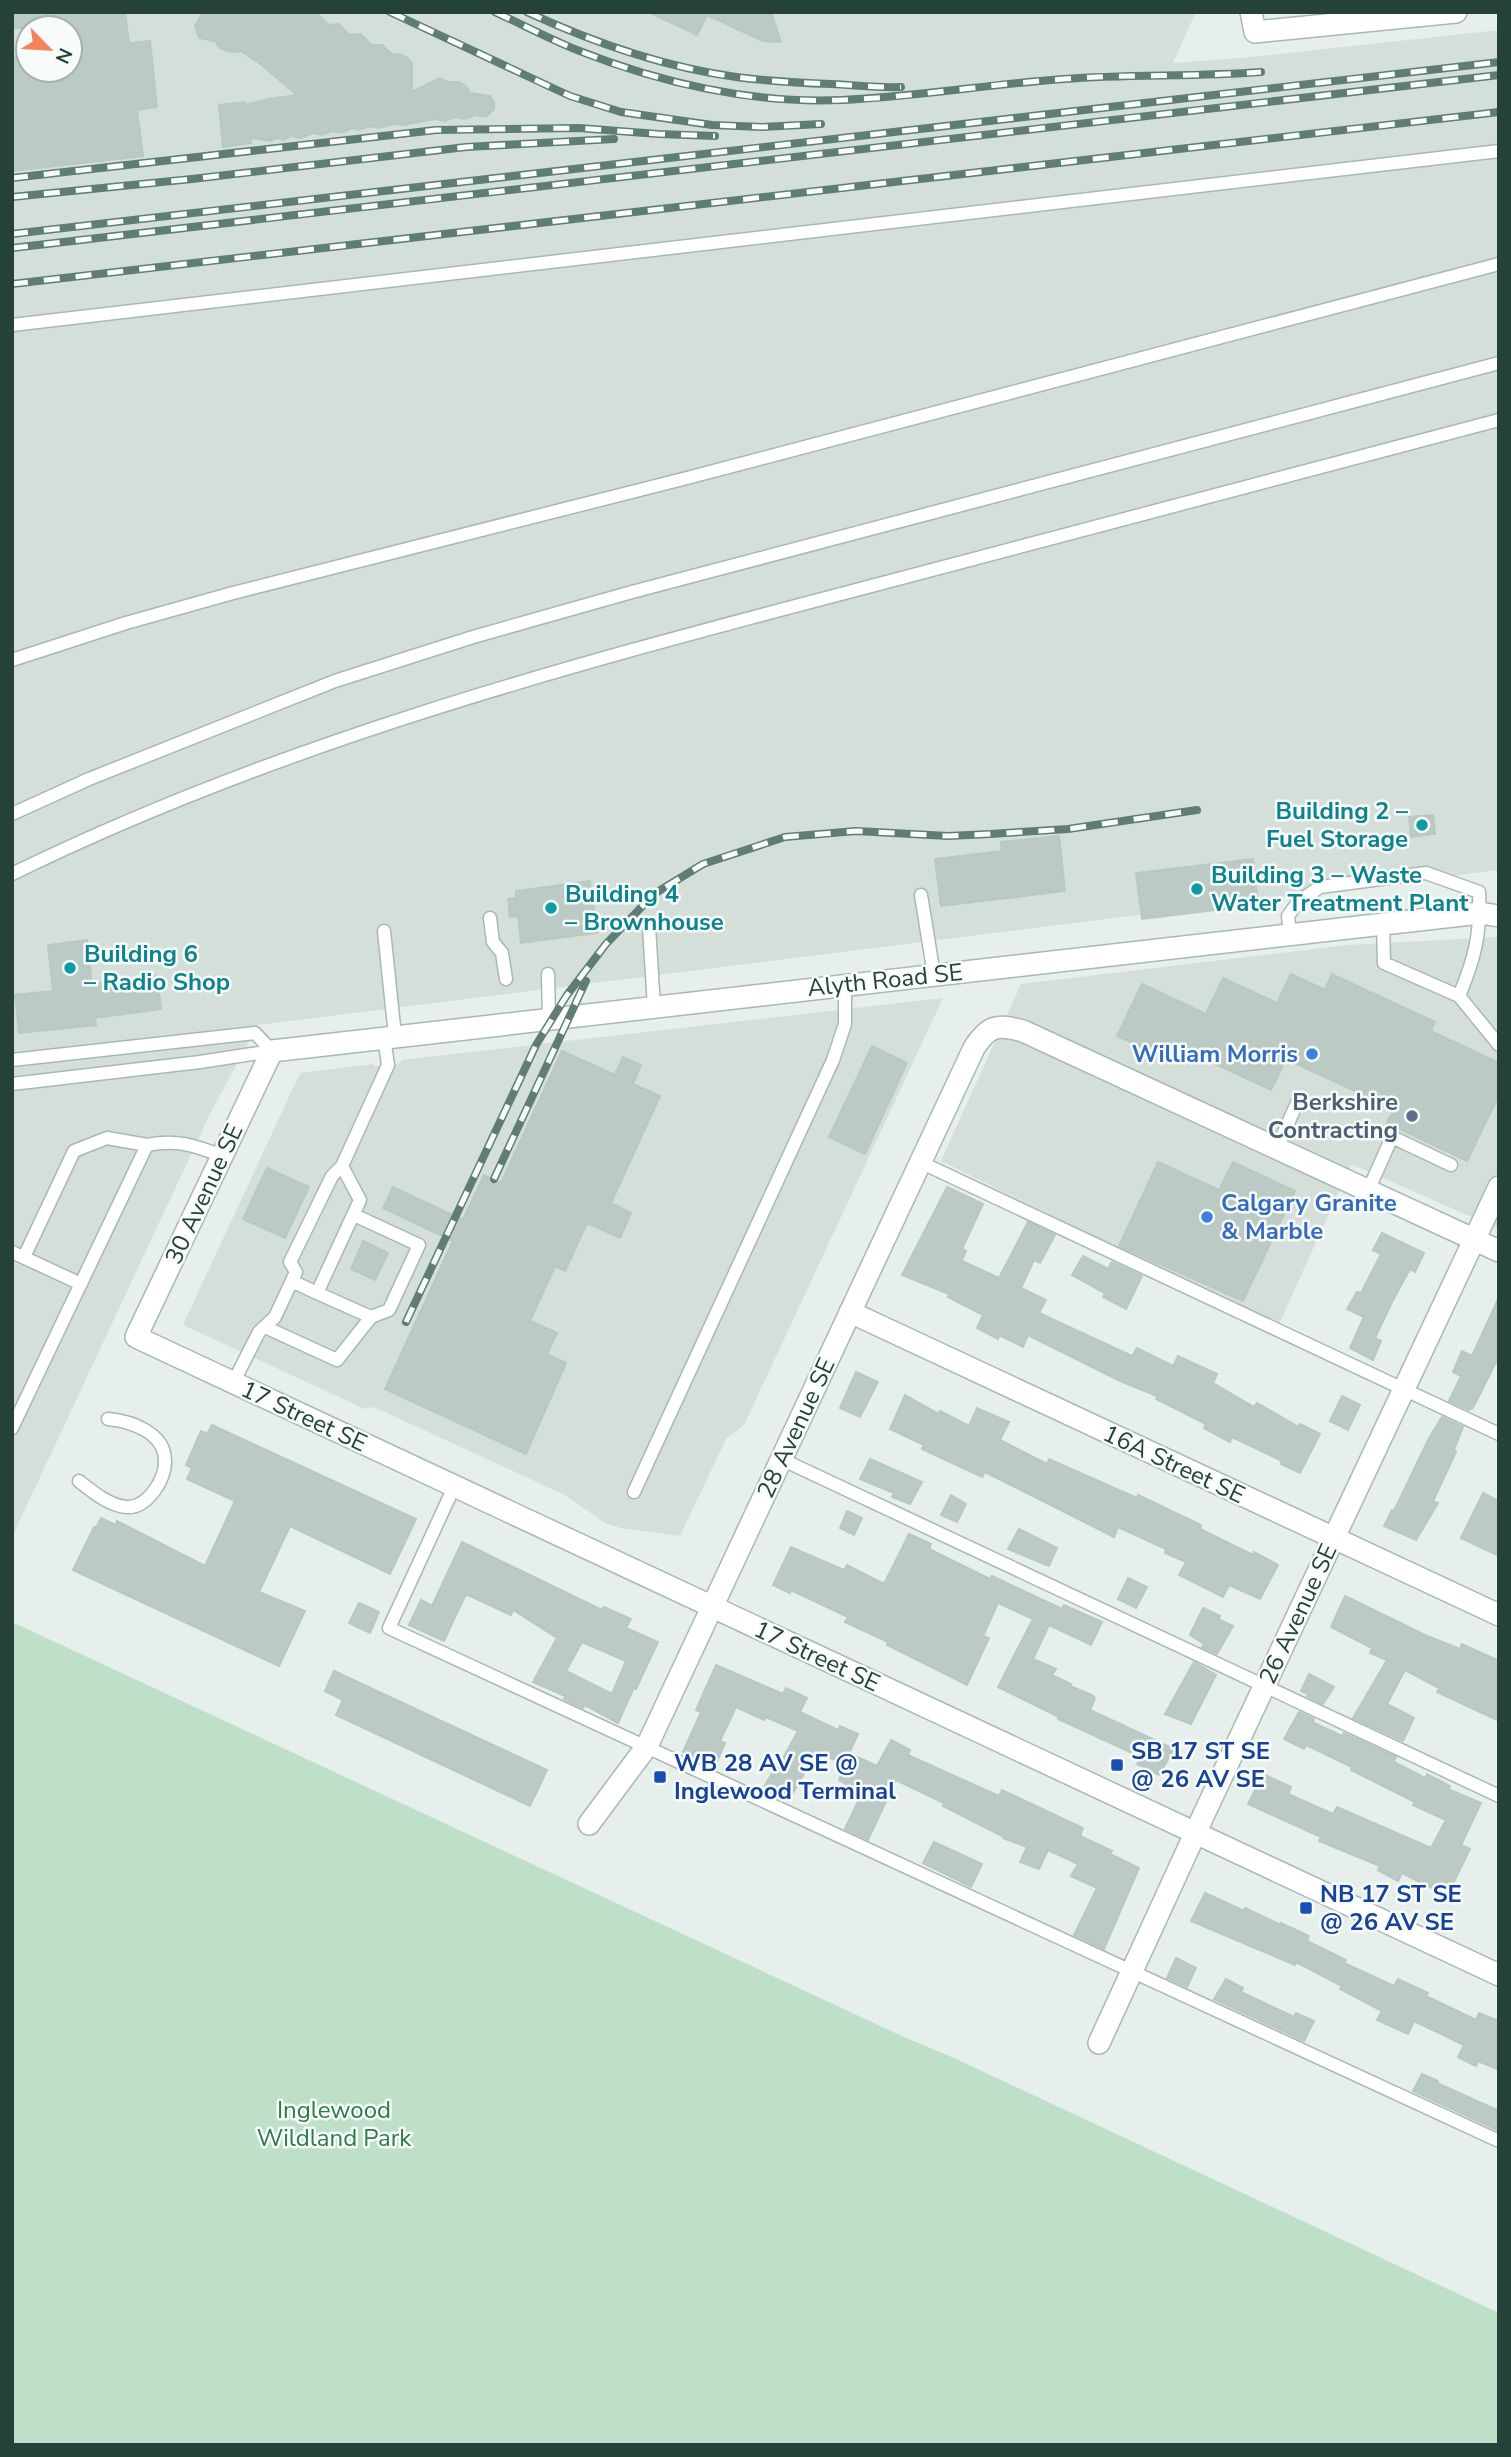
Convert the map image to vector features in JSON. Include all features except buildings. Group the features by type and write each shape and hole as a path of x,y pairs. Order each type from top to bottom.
{"street":[{"path":"1251,14 1255,32 1456,12"},
{"name":"Alyth Road SE","path":"272,1051 1383,924 1489,915"},
{"name":"28 Avenue SE","path":"589,1824 647,1746 982,1035 993,1027 1007,1026 1023,1031 1277,1148"},
{"name":"30 Avenue SE","path":"136,1337 272,1051"},
{"path":"1277,1148 1499,1251"},
{"name":"26 Avenue SE","path":"1099,2043 1195,1832 1499,1187"},
{"name":"16A Street SE","path":"850,1312 1499,1615"},
{"name":"17 Street SE","path":"136,1337 1499,1975"}],"lane":[{"path":"12,325 1499,151"},
{"path":"12,660 126,623 233,593 687,478 1499,264"},
{"path":"12,814 89,779 335,681 472,637 1499,363"},
{"path":"12,874 62,850 274,763 441,705 545,673 1499,420"},
{"path":"1290,935 1288,916 1298,902 1320,887 1426,873 1479,892 1489,915 1474,962 1459,996"},
{"path":"922,895 934,975"},
{"path":"490,918 493,942 502,953 506,979"},
{"path":"1383,924 1384,963 1459,996 1499,1045"},
{"path":"649,927 654,1007"},
{"path":"233,1383 259,1332 275,1317 296,1272 290,1262 332,1177 342,1166 388,1065 390,1037 384,931"},
{"path":"548,974 549,1018"},
{"path":"634,1492 833,1060 845,1024 845,985"},
{"path":"12,1060 256,1033 272,1051"},
{"path":"12,1084 272,1051"},
{"path":"1277,1148 1297,1103"},
{"path":"1368,1191 1392,1137 1451,1164"},
{"path":"81,1284 18,1254 74,1152 107,1138 147,1145 168,1140 222,1156"},
{"path":"12,1428 147,1145"},
{"path":"920,1162 1499,1434"},
{"path":"317,1293 360,1200 342,1166"},
{"path":"265,1327 337,1360 371,1317 389,1310 419,1245 354,1215"},
{"path":"292,1281 371,1317"},
{"path":"79,1481 111,1503 129,1507 143,1502 158,1487 165,1461 160,1444 141,1427 128,1421 108,1419"},
{"path":"781,1459 1499,1796"},
{"path":"454,1487 389,1629 1499,2141"}],"shaded area":[{"path":"12,12 1196,12 1173,63 1499,30 1499,870 258,1025 211,1112 12,1537"},
{"path":"1499,937 1499,1229 1351,1164 1278,1327 941,1161 1021,984 1348,945"},
{"path":"943,998 744,1425 726,1439 680,1536 620,1528 605,1523 565,1495 374,1407 365,1409 183,1325 300,1073"}],"green space":[{"name":"Inglewood Wildland Park","path":"12,1622 1499,2313 1499,2445 12,2445"}],"railway":[{"path":"390,12 570,96 621,112 712,125 762,127 821,124"},
{"path":"495,12 577,50 641,72 707,89 775,99 842,100 1064,79 1261,72"},
{"path":"527,12 629,52 709,73 784,82 901,87"},
{"path":"12,234 1499,62"},
{"path":"12,248 1499,75"},
{"path":"12,284 1499,112"},
{"path":"12,178 436,130 579,128 715,136"},
{"path":"12,197 466,147 614,139"},
{"path":"406,1322 536,1045 567,995 606,944 654,894 703,864 785,837 856,831 948,836 1068,829 1197,810"},
{"path":"494,1179 586,981"}],"place":[{"name":"Building 2 – Fuel Storage","path":"1422,825"},
{"name":"Building 3 – Waste Water Treatment Plant","path":"1197,889"},
{"name":"Building 4 – Brownhouse","path":"551,908"},
{"name":"Building 6 – Radio Shop","path":"70,968"},
{"name":"William Morris","path":"1312,1054"},
{"name":"Berkshire Contracting","path":"1412,1116"},
{"name":"Calgary Granite & Marble","path":"1207,1217"},
{"name":"SB 17 ST SE @ 26 AV SE","path":"1117,1765"},
{"name":"WB 28 AV SE @ Inglewood Terminal","path":"660,1777"},
{"name":"NB 17 ST SE @ 26 AV SE","path":"1306,1908"}]}
